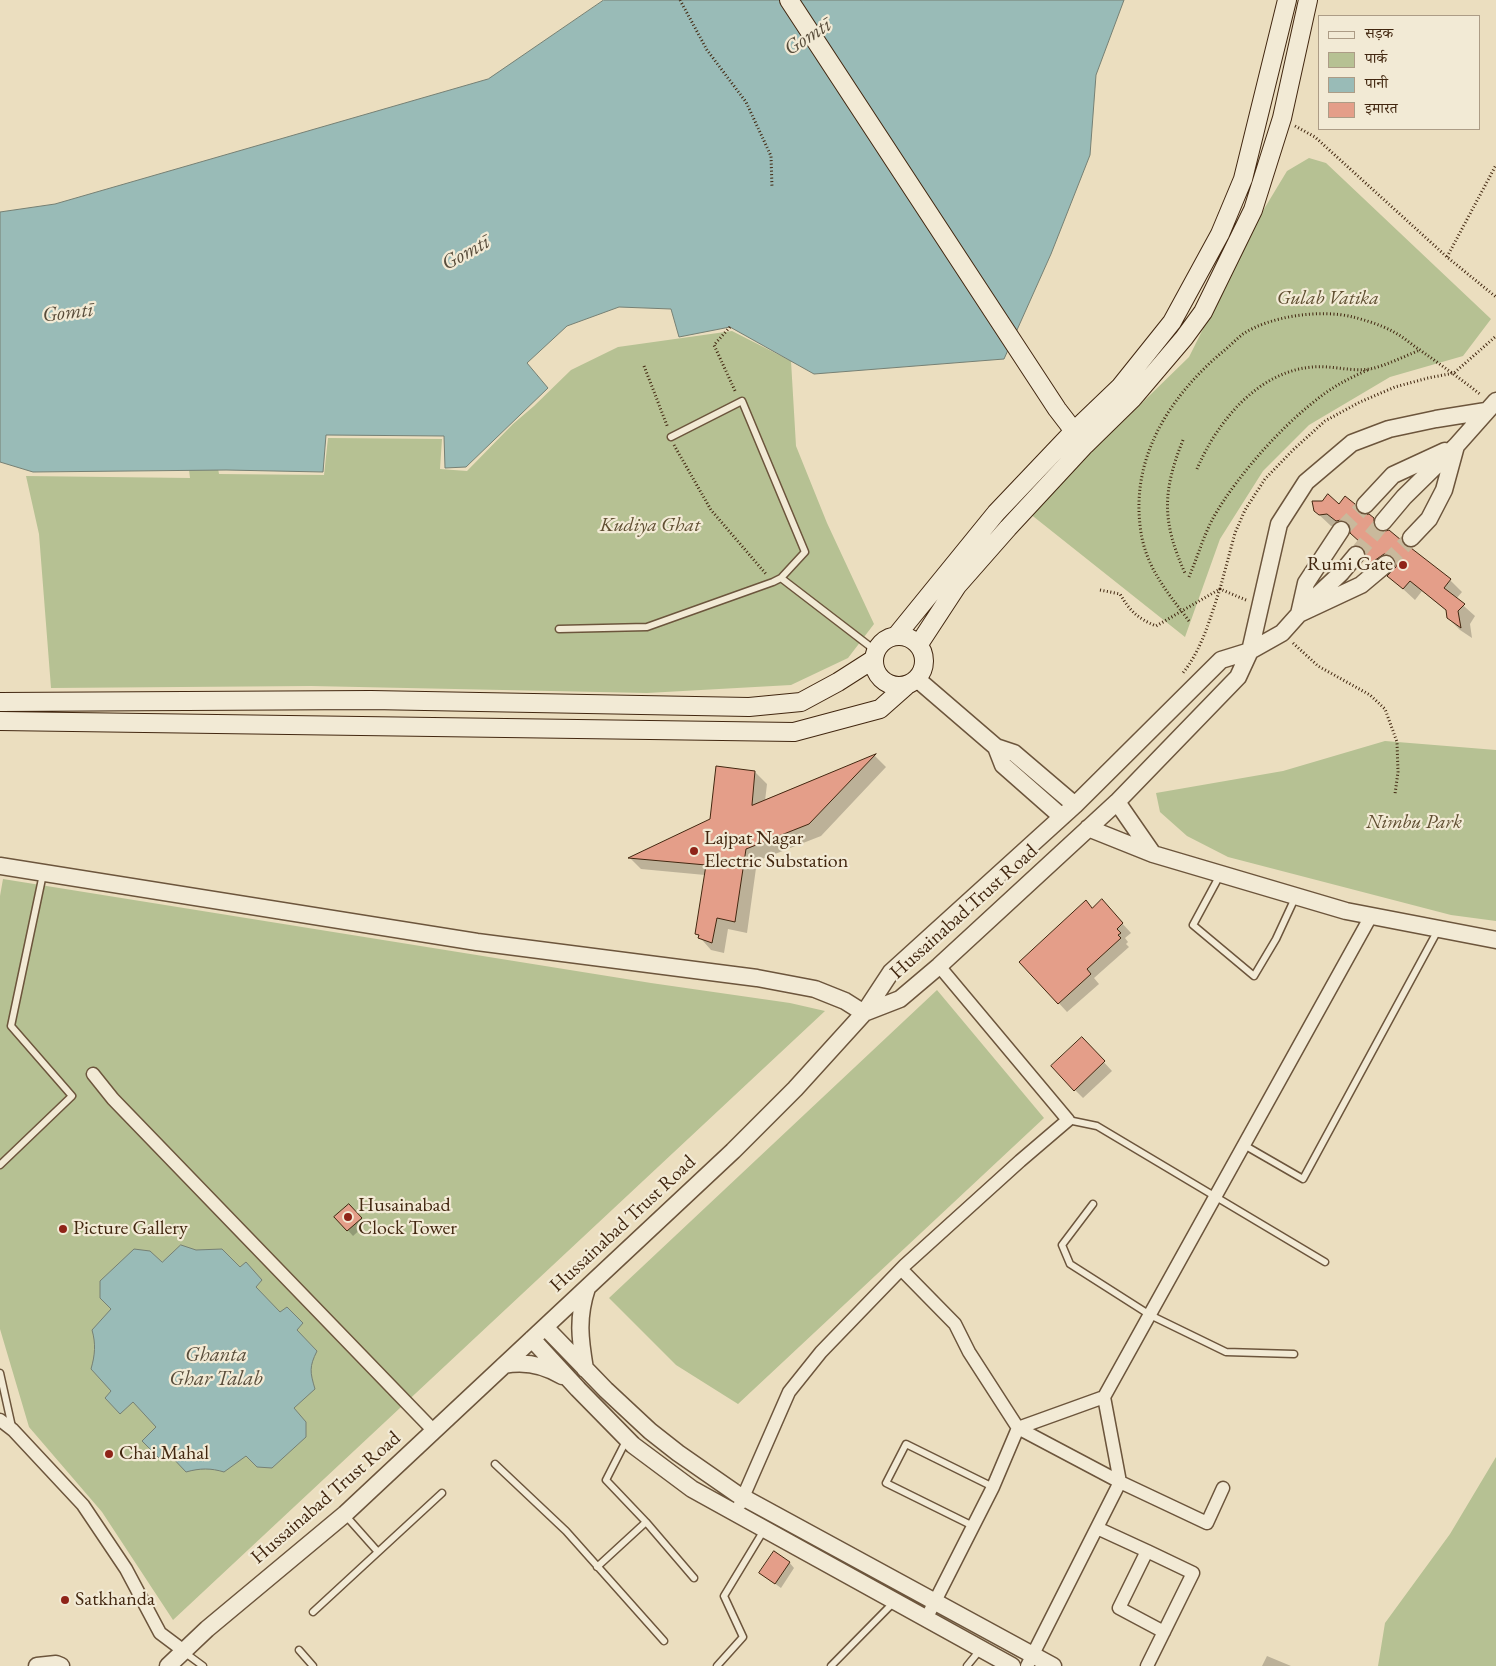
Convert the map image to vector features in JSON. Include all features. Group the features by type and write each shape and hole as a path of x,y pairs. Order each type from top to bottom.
{"main road":[{"path":"789,0 1057,409 1085,445"},
{"path":"896,636 996,513 1073,432 1120,387 1172,322 1220,234 1243,179 1287,0"},
{"path":"919,644 957,586 1085,445 1133,398 1178,346 1203,312 1253,210 1283,113 1308,0"},
{"path":"0,720 794,732 880,709 912,682 924,669 924,652 919,644 912,639 905,636 896,636 888,638 881,643 875,655 874,667 883,681 890,685 912,682"},
{"path":"0,702 371,700 749,706 801,702 838,682 875,655"}],"street":[{"path":"1263,103 1283,113"},
{"path":"1384,522 1404,497 1456,446 1492,406"},
{"name":"Hussainabad Trust Road","path":"168,1666 207,1629 345,1514 733,1151 795,1089 864,1013 900,999 939,966 1116,802 1238,677 1250,651 1279,524 1306,482 1352,443 1389,429 1492,406"},
{"path":"1365,505 1393,476 1456,446"},
{"path":"1411,538 1429,519 1444,490 1456,446"},
{"path":"1299,614 1306,583 1341,530"},
{"path":"0,866 478,942 758,978 815,989 845,1002 864,1013 891,972 1075,805 1222,660 1250,651 1282,633 1341,573 1356,555"},
{"path":"1299,614 1361,584 1386,564"},
{"path":"912,682 996,747 1014,753 1075,805"},
{"path":"996,747 1003,766 1062,817"},
{"path":"1116,802 1153,854"},
{"path":"1088,828 1153,854 1346,911 1496,940"},
{"path":"1029,1660 1120,1482 1104,1397 1371,916"},
{"path":"735,1513 744,1497 789,1392 821,1352 901,1269 1068,1120 939,966"},
{"path":"93,1074 113,1099 434,1431"},
{"path":"901,1269 955,1324 969,1352 1018,1428 1120,1482 1207,1523 1223,1488"},
{"path":"585,1369 579,1326 581,1306 588,1286"},
{"path":"545,1327 585,1369 650,1431 678,1453 744,1497 935,1601 1029,1660 1053,1666"},
{"path":"532,1339 633,1445 692,1489 1012,1666"},
{"path":"504,1365 528,1363 553,1371 570,1381"},
{"path":"926,1618 993,1487 1018,1428 1104,1397"},
{"path":"0,1420 13,1430 82,1505 126,1569 160,1633 184,1651"},
{"path":"1097,1528 1193,1573 1147,1666"},
{"path":"1147,1551 1119,1608 1164,1632"},
{"path":"38,1666 56,1664 61,1666"}],"lane":[{"path":"559,629 648,627 773,582 781,578 806,552 742,401 671,437"},
{"path":"781,578 875,655"},
{"path":"0,1165 72,1096 11,1026 43,873"},
{"path":"1221,874 1193,925 1254,976 1276,939 1296,897"},
{"path":"1244,1145 1304,1179 1439,929"},
{"path":"1068,1120 1097,1126 1325,1262"},
{"path":"1092,1204 1062,1245 1070,1264 1150,1315 1226,1352 1294,1354"},
{"path":"0,1372 13,1430"},
{"path":"627,1438 606,1480 646,1522 694,1578"},
{"path":"973,1526 886,1483 906,1444 993,1487"},
{"path":"495,1464 566,1532 664,1641"},
{"path":"313,1612 442,1493"},
{"path":"717,1666 742,1637 724,1596 773,1513"},
{"path":"345,1514 378,1552"},
{"path":"597,1566 646,1522"},
{"path":"830,1666 894,1601"},
{"path":"967,1666 981,1649"},
{"path":"299,1650 313,1666"},
{"path":"184,1651 203,1666"}],"path":[{"path":"680,0 707,50 746,102 771,156 772,188"},
{"path":"1283,113 1315,137 1447,257 1496,296"},
{"path":"1447,257 1496,165"},
{"path":"1189,621 1163,587 1148,560 1140,525 1139,495 1145,458 1159,425 1186,389 1208,364 1244,334 1276,320 1318,313 1352,317 1392,330 1454,373 1492,406"},
{"path":"730,327 714,345 740,402"},
{"path":"1189,577 1212,520 1239,479 1300,412 1341,383 1370,369 1420,350"},
{"path":"644,366 671,437 711,510 773,582"},
{"path":"1197,469 1205,450 1217,431 1247,396 1265,383 1283,374 1310,367 1370,369"},
{"path":"1183,440 1169,480 1167,504 1174,548 1185,573"},
{"path":"1100,590 1120,594 1128,608 1141,619 1156,626 1220,589 1204,636 1190,665"},
{"path":"1282,633 1318,666 1370,695 1385,709 1397,742 1398,772 1395,794"}],"green space":[{"name":"Gulab Vatika","path":"1309,158 1326,163 1491,319 1463,356 1390,377 1309,425 1263,471 1220,539 1185,637 1029,513 1189,357 1258,219 1287,171"},
{"name":"Kudiya Ghat","path":"732,331 791,361 796,446 827,523 874,624 848,658 791,685 647,693 311,686 51,688 39,534 26,476 190,478 187,453 215,451 219,474 324,475 328,438 442,439 440,469 467,471 513,424 571,370 618,347"},
{"name":"Nimbu Park","path":"1385,741 1496,750 1496,921 1451,915 1228,857 1187,836 1160,812 1156,793 1283,771"},
{"path":"3,879 651,983 790,1003 825,1011 173,1620 102,1512 29,1427 0,1329 0,896"},
{"path":"937,990 1044,1118 738,1404 676,1365 609,1298"},
{"path":"1496,1457 1496,1666 1378,1666 1385,1623 1450,1534"}],"water":[{"name":"Gomtī","path":"604,0 1124,0 1096,75 1090,155 1051,254 1004,359 814,374 730,327 679,337 671,309 619,307 567,326 527,363 548,388 466,467 445,468 444,436 326,435 323,472 226,470 33,472 0,462 0,212 55,204 488,79"},
{"name":"Ghanta Ghar Talab","path":"181,1245 196,1250 222,1249 240,1267 246,1262 262,1280 256,1287 280,1312 287,1307 303,1323 297,1330 317,1351 311,1370 315,1389 294,1408 306,1422 306,1437 272,1468 257,1467 246,1456 224,1472 205,1469 186,1472 169,1454 162,1461 142,1441 156,1427 133,1402 120,1414 105,1398 111,1391 91,1369 95,1350 92,1330 111,1309 100,1298 100,1281 134,1249 150,1251 162,1262"}],"building":[{"name":"Rumi Gate","path":"1328,494 1339,504 1345,496 1355,504 1359,513 1363,515 1369,514 1374,518 1374,525 1377,530 1382,532 1389,530 1405,546 1411,548 1451,579 1444,588 1465,604 1458,611 1461,628 1447,618 1446,610 1410,581 1403,589 1387,576 1396,567 1393,557 1389,554 1384,554 1371,563 1365,558 1365,551 1359,546 1361,543 1350,533 1350,526 1347,522 1336,521 1327,514 1319,515 1314,511 1312,501 1322,501"},
{"name":"Lajpat Nagar Electric Substation","path":"876,754 809,824 746,849 735,922 717,918 712,943 698,938 699,935 695,934 706,865 628,858 710,819 716,766 755,771 752,805"},
{"path":"1102,899 1123,923 1117,929 1121,933 1118,935 1121,938 1087,969 1091,974 1058,1004 1019,962 1086,900 1092,908"},
{"path":"1082,1037 1105,1061 1074,1091 1051,1066"},
{"name":"Husainabad Clock Tower","path":"349,1204 362,1218 347,1231 334,1217"},
{"path":"774,1551 790,1562 775,1584 759,1573"}],"tunnel":[{"path":"1341,530 1365,505"},
{"path":"1356,555 1383,522"},
{"path":"1386,564 1411,538"}],"place":[{"name":"Rumi Gate","path":"1403,565"},
{"name":"Lajpat Nagar Electric Substation","path":"694,851"},
{"name":"Husainabad Clock Tower","path":"348,1217"},
{"name":"Picture Gallery","path":"63,1229"},
{"name":"Chai Mahal","path":"109,1454"},
{"name":"Satkhanda","path":"65,1600"}]}
